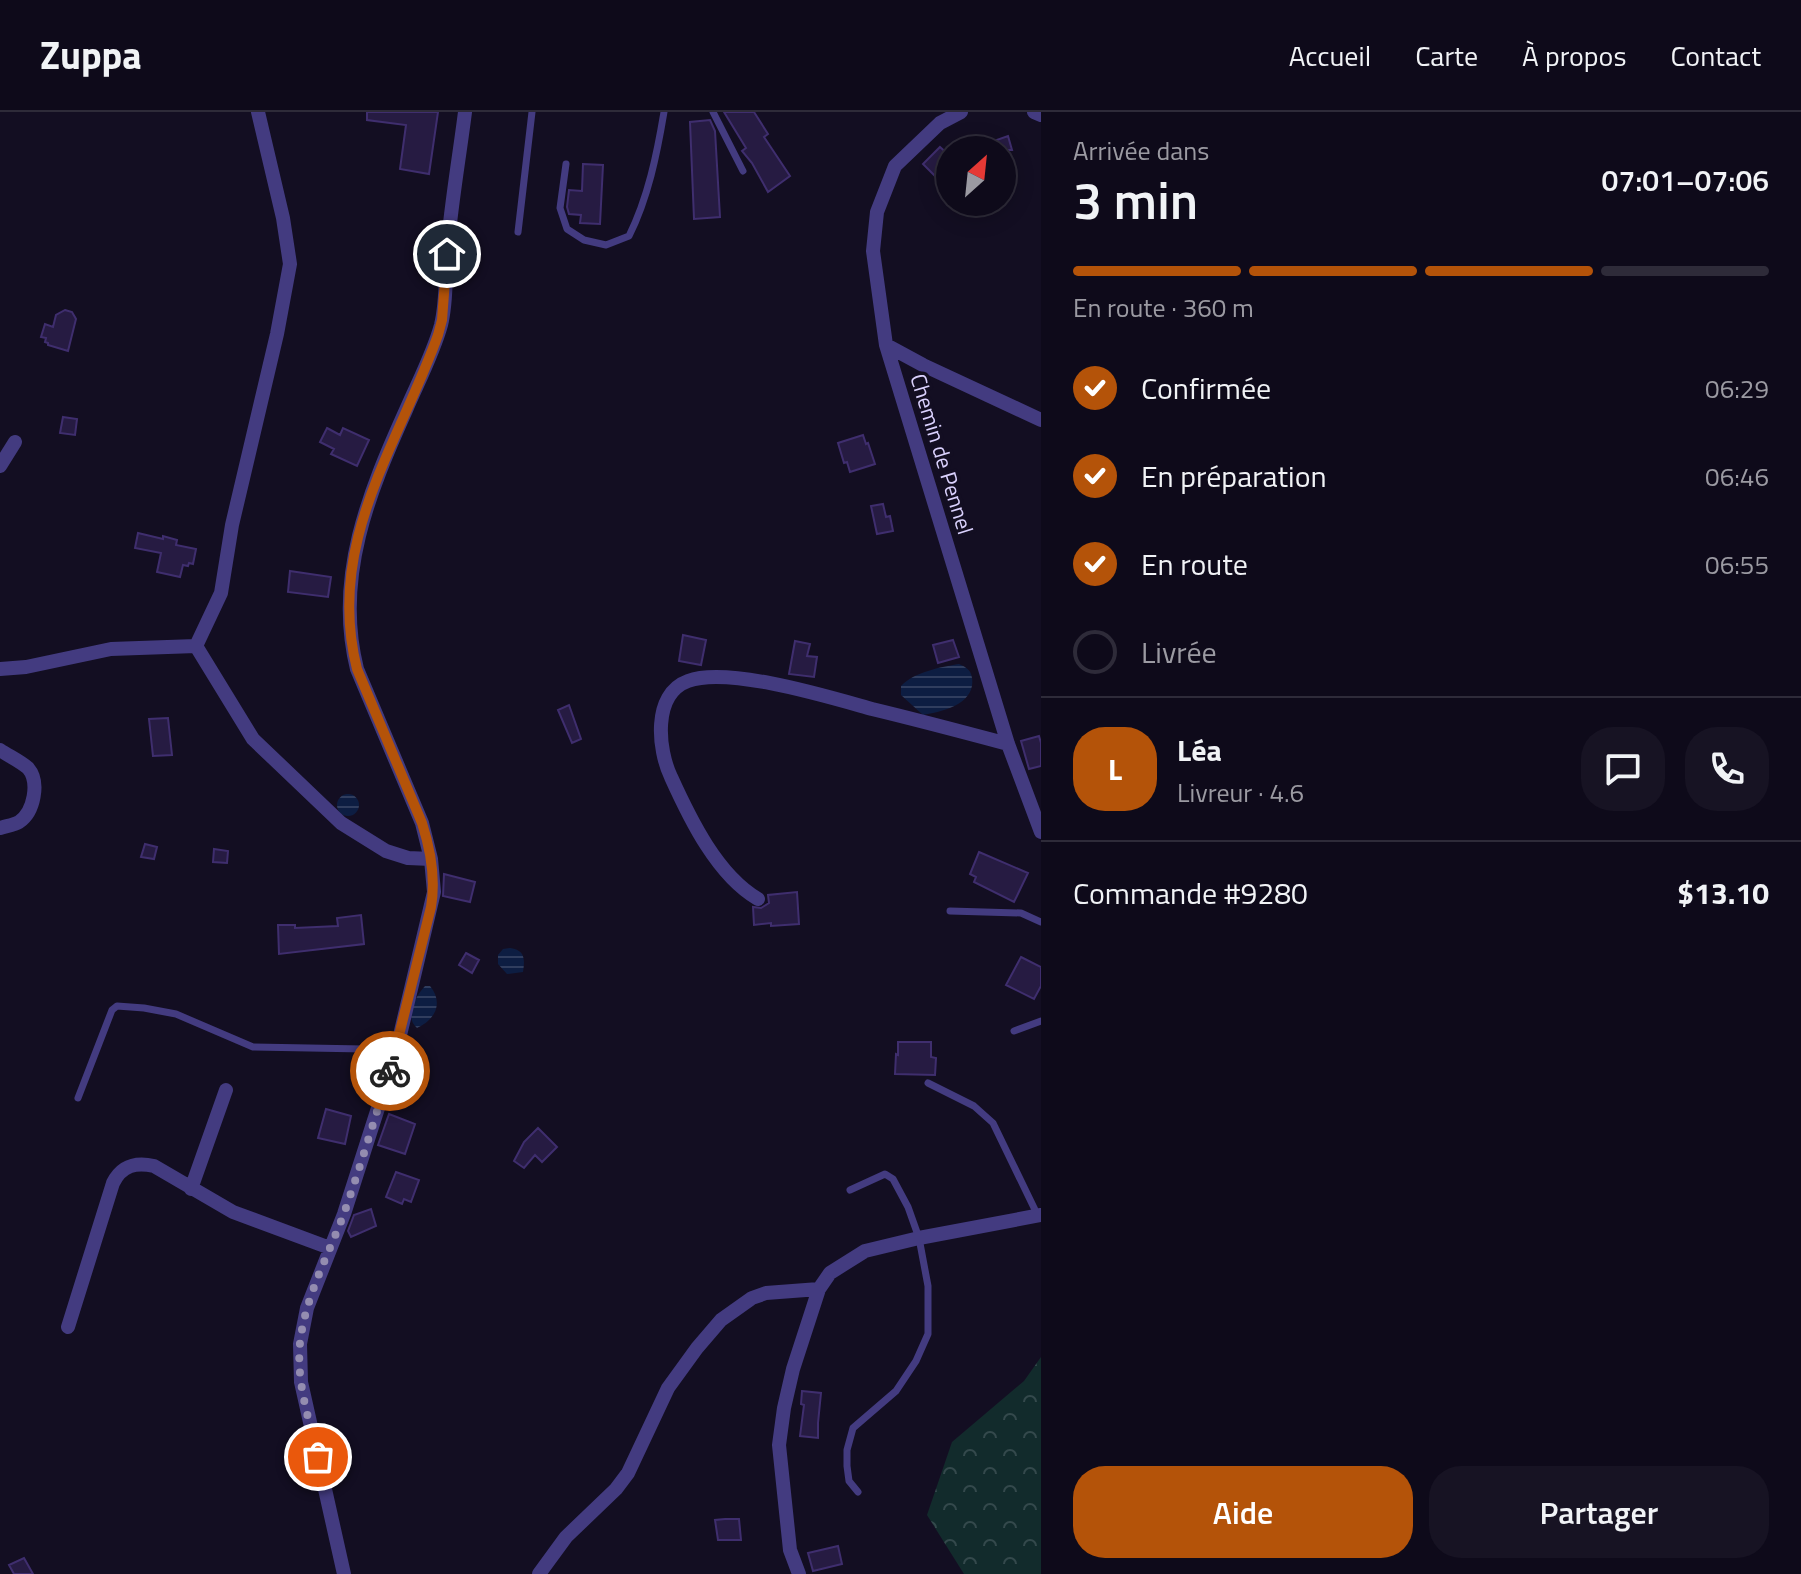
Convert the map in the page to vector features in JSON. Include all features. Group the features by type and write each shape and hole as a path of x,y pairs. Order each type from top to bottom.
{"street":[{"path":"196,646 221,593 232,525 277,334 290,264 283,218 258,112"},
{"path":"344,1574 301,1382 300,1344 307,1308 351,1193 396,1052 434,892 427,839 357,669 351,644 350,584 355,550 369,498 442,320 465,112"},
{"name":"Chemin de Pennel","path":"961,112 940,123 895,166 877,212 873,251 886,345 1008,744 1041,832"},
{"path":"1034,112 1041,115"},
{"path":"886,345 1041,420"},
{"path":"0,466 15,442"},
{"path":"0,669 26,667 111,649 196,646"},
{"path":"196,646 253,739 341,823 386,851 408,858 431,859"},
{"path":"758,899 733,882 691,821 664,762 660,735 662,715 670,694 685,681 703,677 734,678 783,686 1008,744"},
{"path":"0,750 26,767 32,775 34,794 28,813 18,822 0,828"},
{"path":"191,1189 226,1090"},
{"path":"68,1327 113,1183 119,1172 133,1165 154,1166 245,1217 330,1248"},
{"path":"799,1574 790,1550 779,1445 793,1369 819,1289 830,1273 865,1251 1040,1216"},
{"path":"539,1574 566,1537 616,1489 628,1473 668,1388 721,1320 752,1298 766,1293 819,1289"}],"lane":[{"path":"518,232 532,112"},
{"path":"566,164 560,208 567,229 584,240 606,245 629,236 639,216 658,150 664,112"},
{"path":"713,112 743,171"},
{"path":"950,911 1021,913 1041,922"},
{"path":"78,1098 112,1010 117,1006 176,1014 253,1047 396,1052"},
{"path":"1014,1031 1041,1021"},
{"path":"928,1083 974,1106 993,1123 1040,1216"},
{"path":"850,1190 885,1174 893,1179 908,1207 919,1238 928,1286 928,1334 916,1361 896,1391 853,1428 847,1450 847,1466 849,1481 858,1492"}],"green space":[{"path":"1041,1357 1041,1574 964,1574 927,1515 952,1442 1024,1381"}],"water":[{"path":"959,664 971,673 972,687 969,694 956,705 923,715 901,695 901,686 913,677"},
{"path":"348,794 356,797 359,805 356,813 348,816 340,813 337,805 340,797"},
{"path":"510,948 523,956 523,972 507,974 498,964 498,955 503,949"},
{"path":"425,986 430,986 434,992 437,1005 433,1016 417,1028 411,1013"}],"building":[{"path":"367,112 438,112 429,174 400,169 406,125 367,120"},
{"path":"724,112 754,112 768,134 764,137 790,176 768,192 742,151 746,148"},
{"path":"710,120 715,131 720,217 694,219 690,122"},
{"path":"936,151 936,177 923,164"},
{"path":"583,164 603,165 600,224 580,223 581,215 569,214 567,207 569,190 582,191"},
{"path":"65,310 72,312 76,319 68,351 48,345 46,338 41,337 45,324 53,327 56,315"},
{"path":"63,417 77,419 75,435 60,433"},
{"path":"327,428 340,435 343,428 369,440 357,466 331,454 334,449 320,442"},
{"path":"863,435 875,464 850,472 838,443"},
{"path":"883,504 893,531 877,534 871,506"},
{"path":"138,533 163,539 163,536 177,540 176,545 196,549 193,564 183,565 180,577 157,572 161,553 135,548"},
{"path":"290,571 331,577 328,597 288,592"},
{"path":"683,635 706,640 701,665 679,661"},
{"path":"953,640 959,657 938,663 933,645"},
{"path":"795,641 810,644 807,656 817,657 814,677 789,674"},
{"path":"569,705 581,739 572,743 558,710"},
{"path":"168,718 172,755 153,756 149,719"},
{"path":"1039,736 1041,766 1029,769 1021,741"},
{"path":"145,844 157,847 154,859 141,857"},
{"path":"214,849 228,851 227,863 213,862"},
{"path":"979,852 1028,873 1014,902 974,882 976,877 970,874"},
{"path":"444,874 475,882 470,902 443,896"},
{"path":"797,892 799,924 754,925 753,907 761,908 769,903 768,895"},
{"path":"361,915 364,944 279,954 278,925 295,925 295,928 338,926 337,918"},
{"path":"466,953 479,960 472,973 459,965"},
{"path":"1021,957 1041,967 1041,986 1034,999 1006,985"},
{"path":"898,1042 931,1042 931,1057 936,1058 935,1075 895,1074"},
{"path":"326,1109 351,1116 345,1144 318,1138"},
{"path":"389,1114 415,1124 405,1154 378,1145"},
{"path":"538,1128 557,1147 542,1162 535,1155 524,1168 514,1161 524,1142"},
{"path":"396,1172 419,1180 411,1202 404,1199 402,1204 386,1197"},
{"path":"371,1209 376,1226 351,1237 348,1231 354,1215"},
{"path":"802,1391 821,1393 818,1438 800,1436 804,1405 801,1404"},
{"path":"739,1519 741,1540 718,1540 715,1520"},
{"path":"838,1546 842,1564 813,1571 808,1553"},
{"path":"24,1558 33,1574 14,1574 9,1565"}],"way so far":[{"path":"318,1457 301,1382 300,1344 307,1308 344,1214 390,1071"}],"route":[{"path":"390,1071 431,907 434,874 422,823 357,669 349,625 351,571 369,498 438,335 445,297 447,254"}]}
